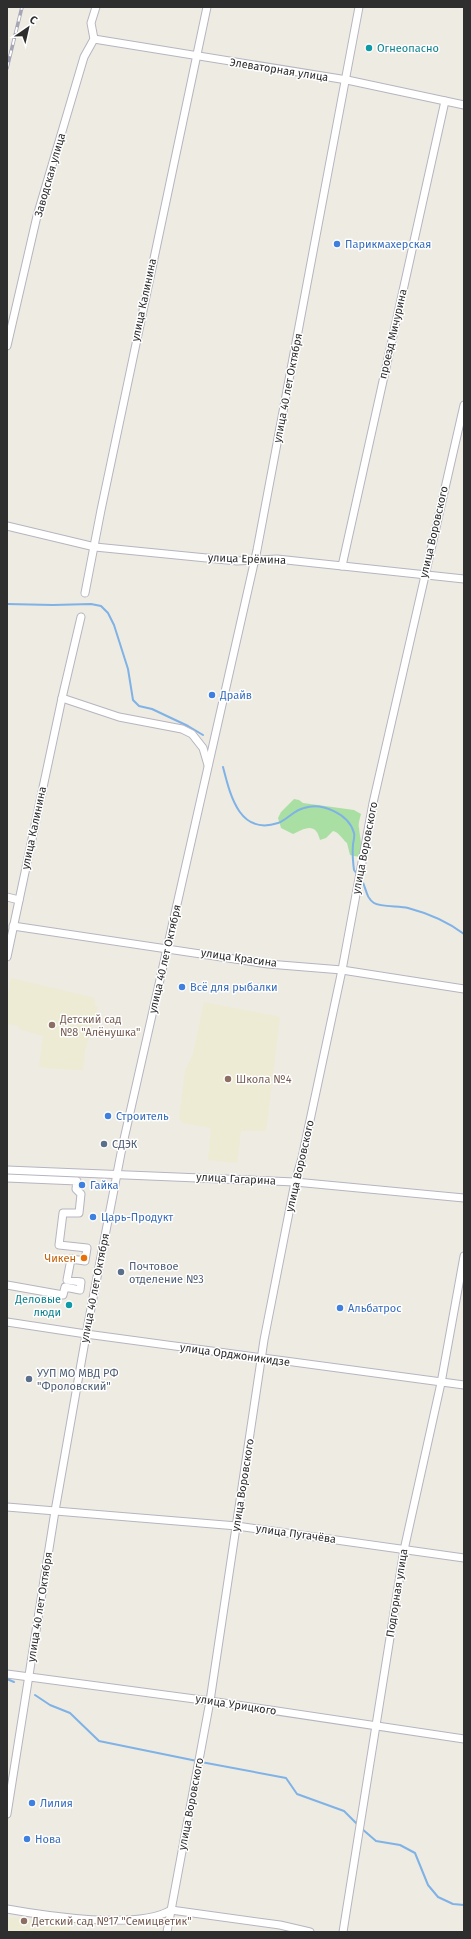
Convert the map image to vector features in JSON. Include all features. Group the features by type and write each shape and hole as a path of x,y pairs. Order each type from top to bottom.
{"street":[{"path":"94,39 91,23 96,7"},
{"name":"улица Калинина","path":"85,593 102,502 195,57 207,7"},
{"name":"улица 40 лет Октября","path":"7,1814 55,1511 86,1334 117,1174 255,560 360,7"},
{"name":"Элеваторная улица","path":"94,39 195,57 347,80 464,105"},
{"name":"Заводская улица","path":"7,346 37,216 84,57 94,39"},
{"name":"проезд Мичурина","path":"342,566 445,101"},
{"name":"улица Воровского","path":"167,1932 210,1701 262,1358 295,1182 304,1150 342,970 373,803 464,405"},
{"name":"улица Ерёмина","path":"7,526 94,547 237,561 277,559 464,579"},
{"name":"улица Калинина","path":"7,957 62,698 81,617"},
{"path":"62,698 119,717 182,729 192,734 203,748 209,767"},
{"path":"7,897 19,900"},
{"name":"улица Красина","path":"13,926 268,964 342,970 464,989"},
{"name":"улица Гагарина","path":"7,1170 295,1182 464,1198"},
{"path":"7,1178 77,1181 76,1190 81,1194 79,1213 63,1213 58,1245 87,1248 85,1261 71,1259 67,1280 81,1282 80,1290 65,1287 64,1295 7,1285"},
{"name":"Подгорная улица","path":"343,1932 404,1550 441,1383 464,1256"},
{"name":"улица Орджоникидзе","path":"7,1322 464,1385"},
{"name":"улица Пугачёва","path":"7,1506 237,1526 464,1558"},
{"name":"улица Урицкого","path":"7,1674 210,1701 375,1727 464,1739"},
{"path":"7,1910 114,1921 148,1918 164,1914 171,1910 280,1925 310,1932"}],"shaded area":[{"name":"Детский сад №8 \"Алёнушка\"","path":"11,978 95,998 95,1006 98,1007 85,1050 83,1070 39,1067 43,1036 19,1029 19,1026 7,1024 7,1000"},
{"name":"Школа №4","path":"204,1002 280,1017 266,1131 241,1131 237,1163 208,1160 211,1128 183,1123 179,1119 185,1071 193,1054"},
{"name":"Детский сад №17 \"Семицветик\"","path":"9,1917 71,1926 70,1932 7,1932"}],"green space":[{"path":"294,799 303,803 354,810 361,814 359,825 361,845 359,857 350,855 347,843 339,834 333,831 326,838 320,840 317,832 311,828 293,834 281,828 278,818 281,812"}],"waterway":[{"path":"7,604 91,604 101,606 108,613 114,625 128,669 133,700 139,706 152,709 188,726 203,735"},
{"path":"223,767 229,789 238,810 245,818 254,824 265,825 278,823 300,809 311,807 326,808 341,815 347,820 354,833 353,858 354,870 357,874"},
{"path":"361,879 369,898 374,903 408,908 423,912 437,918 464,934"},
{"path":"7,1679 14,1682"},
{"path":"35,1695 50,1705 70,1713 99,1741 197,1761"},
{"path":"201,1762 286,1778 297,1794 344,1811 358,1825"},
{"path":"361,1828 376,1841 400,1845 415,1853 428,1885 438,1897 453,1904 464,1905"}],"railway":[{"path":"7,68 22,7"}],"place":[{"name":"Огнеопасно","path":"369,48"},
{"name":"Парикмахерская","path":"337,244"},
{"name":"Драйв","path":"212,695"},
{"name":"Всё для рыбалки","path":"182,987"},
{"name":"Детский сад №8 \"Алёнушка\"","path":"52,1025"},
{"name":"Школа №4","path":"228,1079"},
{"name":"Строитель","path":"108,1116"},
{"name":"СДЭК","path":"104,1144"},
{"name":"Гайка","path":"82,1185"},
{"name":"Царь-Продукт","path":"93,1217"},
{"name":"Чикен","path":"84,1258"},
{"name":"Почтовое отделение №3","path":"121,1272"},
{"name":"Деловые люди","path":"69,1305"},
{"name":"Альбатрос","path":"340,1308"},
{"name":"УУП МО МВД РФ \"Фроловский\"","path":"29,1379"},
{"name":"Лилия","path":"32,1803"},
{"name":"Нова","path":"27,1839"},
{"name":"Детский сад №17 \"Семицветик\"","path":"24,1921"}]}
